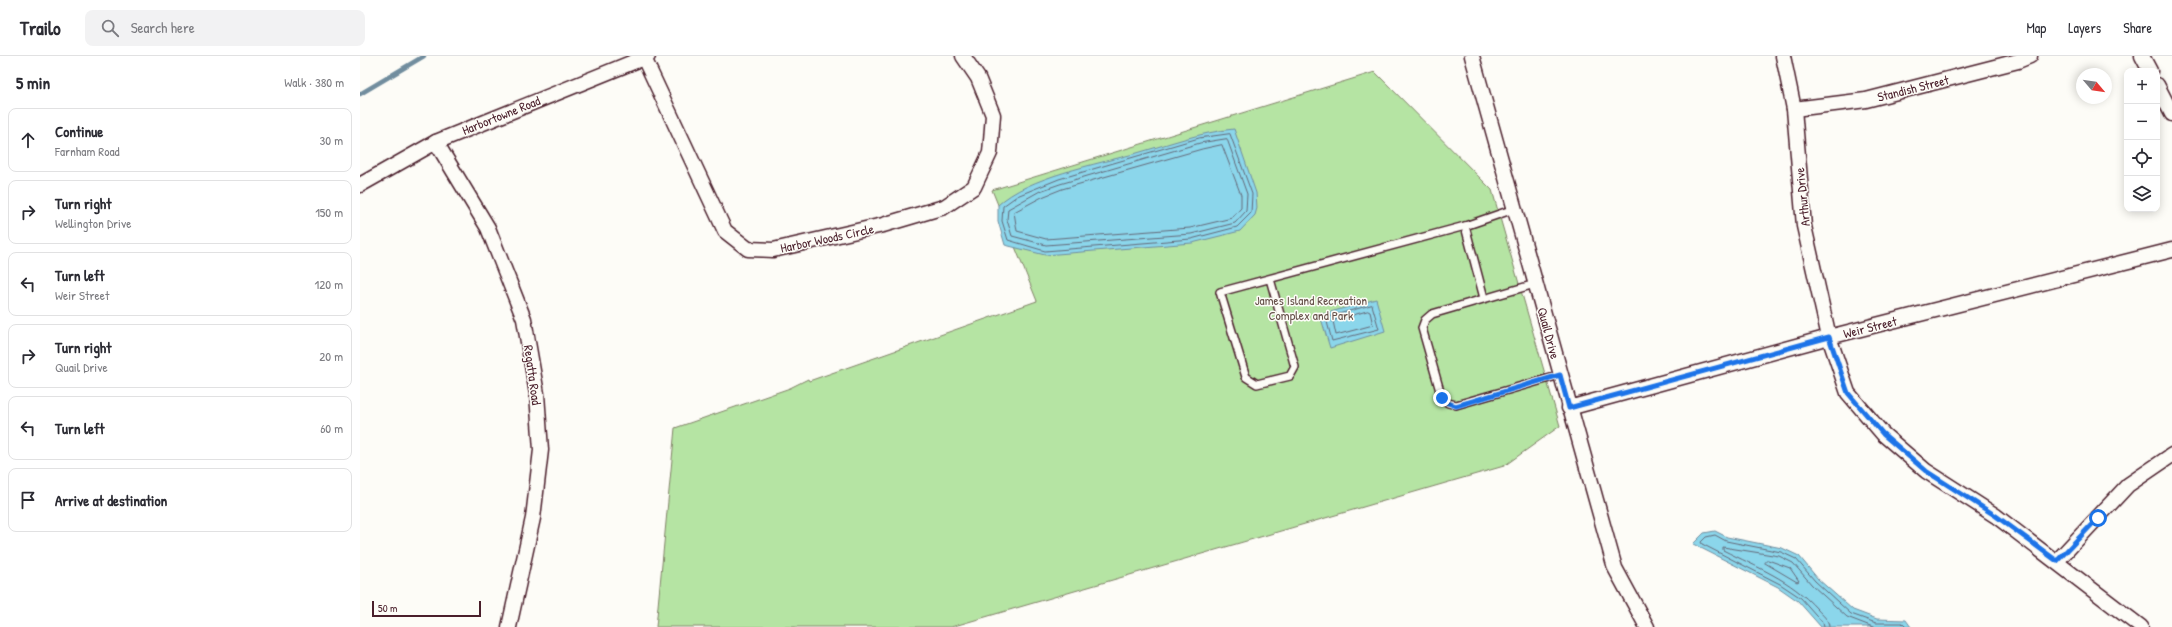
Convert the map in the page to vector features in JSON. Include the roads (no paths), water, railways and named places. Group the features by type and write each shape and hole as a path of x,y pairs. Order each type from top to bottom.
{"street":[{"name":"Harbor Woods Circle","path":"646,57 725,231 748,248 773,250 883,225 944,207 974,187 990,153 993,115 978,78 963,56"},
{"name":"Quail Drive","path":"1472,56 1569,408 1615,568 1647,627"},
{"name":"Arthur Drive","path":"1783,56 1794,109 1804,226 1829,337 1848,393 1883,434 1926,471 1996,516 2057,561 2141,627"},
{"name":"Standish Street","path":"1794,109 1866,100 2018,61 2030,56"},
{"path":"2142,56 2148,68"},
{"name":"Harbortowne Road","path":"360,185 436,142 646,57"},
{"path":"2160,91 2172,114"},
{"name":"Regatta Road","path":"436,142 488,228 524,318 537,394 541,450 533,518 509,627"},
{"name":"Weir Street","path":"1569,408 1829,337 2172,250"},
{"path":"2057,561 2128,485 2172,455"}],"lane":[{"path":"1270,279 1295,367 1290,376 1257,384 1246,377 1220,292 1465,226 1514,209"},
{"path":"1465,226 1484,298"},
{"path":"1535,284 1446,308 1432,314 1425,320 1422,328 1442,398 1448,403 1456,406 1560,375"}],"water":[{"path":"1234,129 1256,193 1257,208 1255,215 1240,231 1192,243 1045,255 1005,245 998,221 998,205 1011,195 1026,187 1044,179 1084,167 1197,136"},
{"path":"1376,299 1385,331 1330,348 1320,315"},
{"path":"1715,531 1727,537 1782,548 1799,556 1818,579 1853,610 1877,619 1906,620 1911,627 1821,627 1798,601 1778,587 1693,544 1704,533"}],"waterway":[{"path":"360,94 424,56"}],"park label":[{"name":"James Island Recreation Complex and Park","path":"1311,308"}]}
